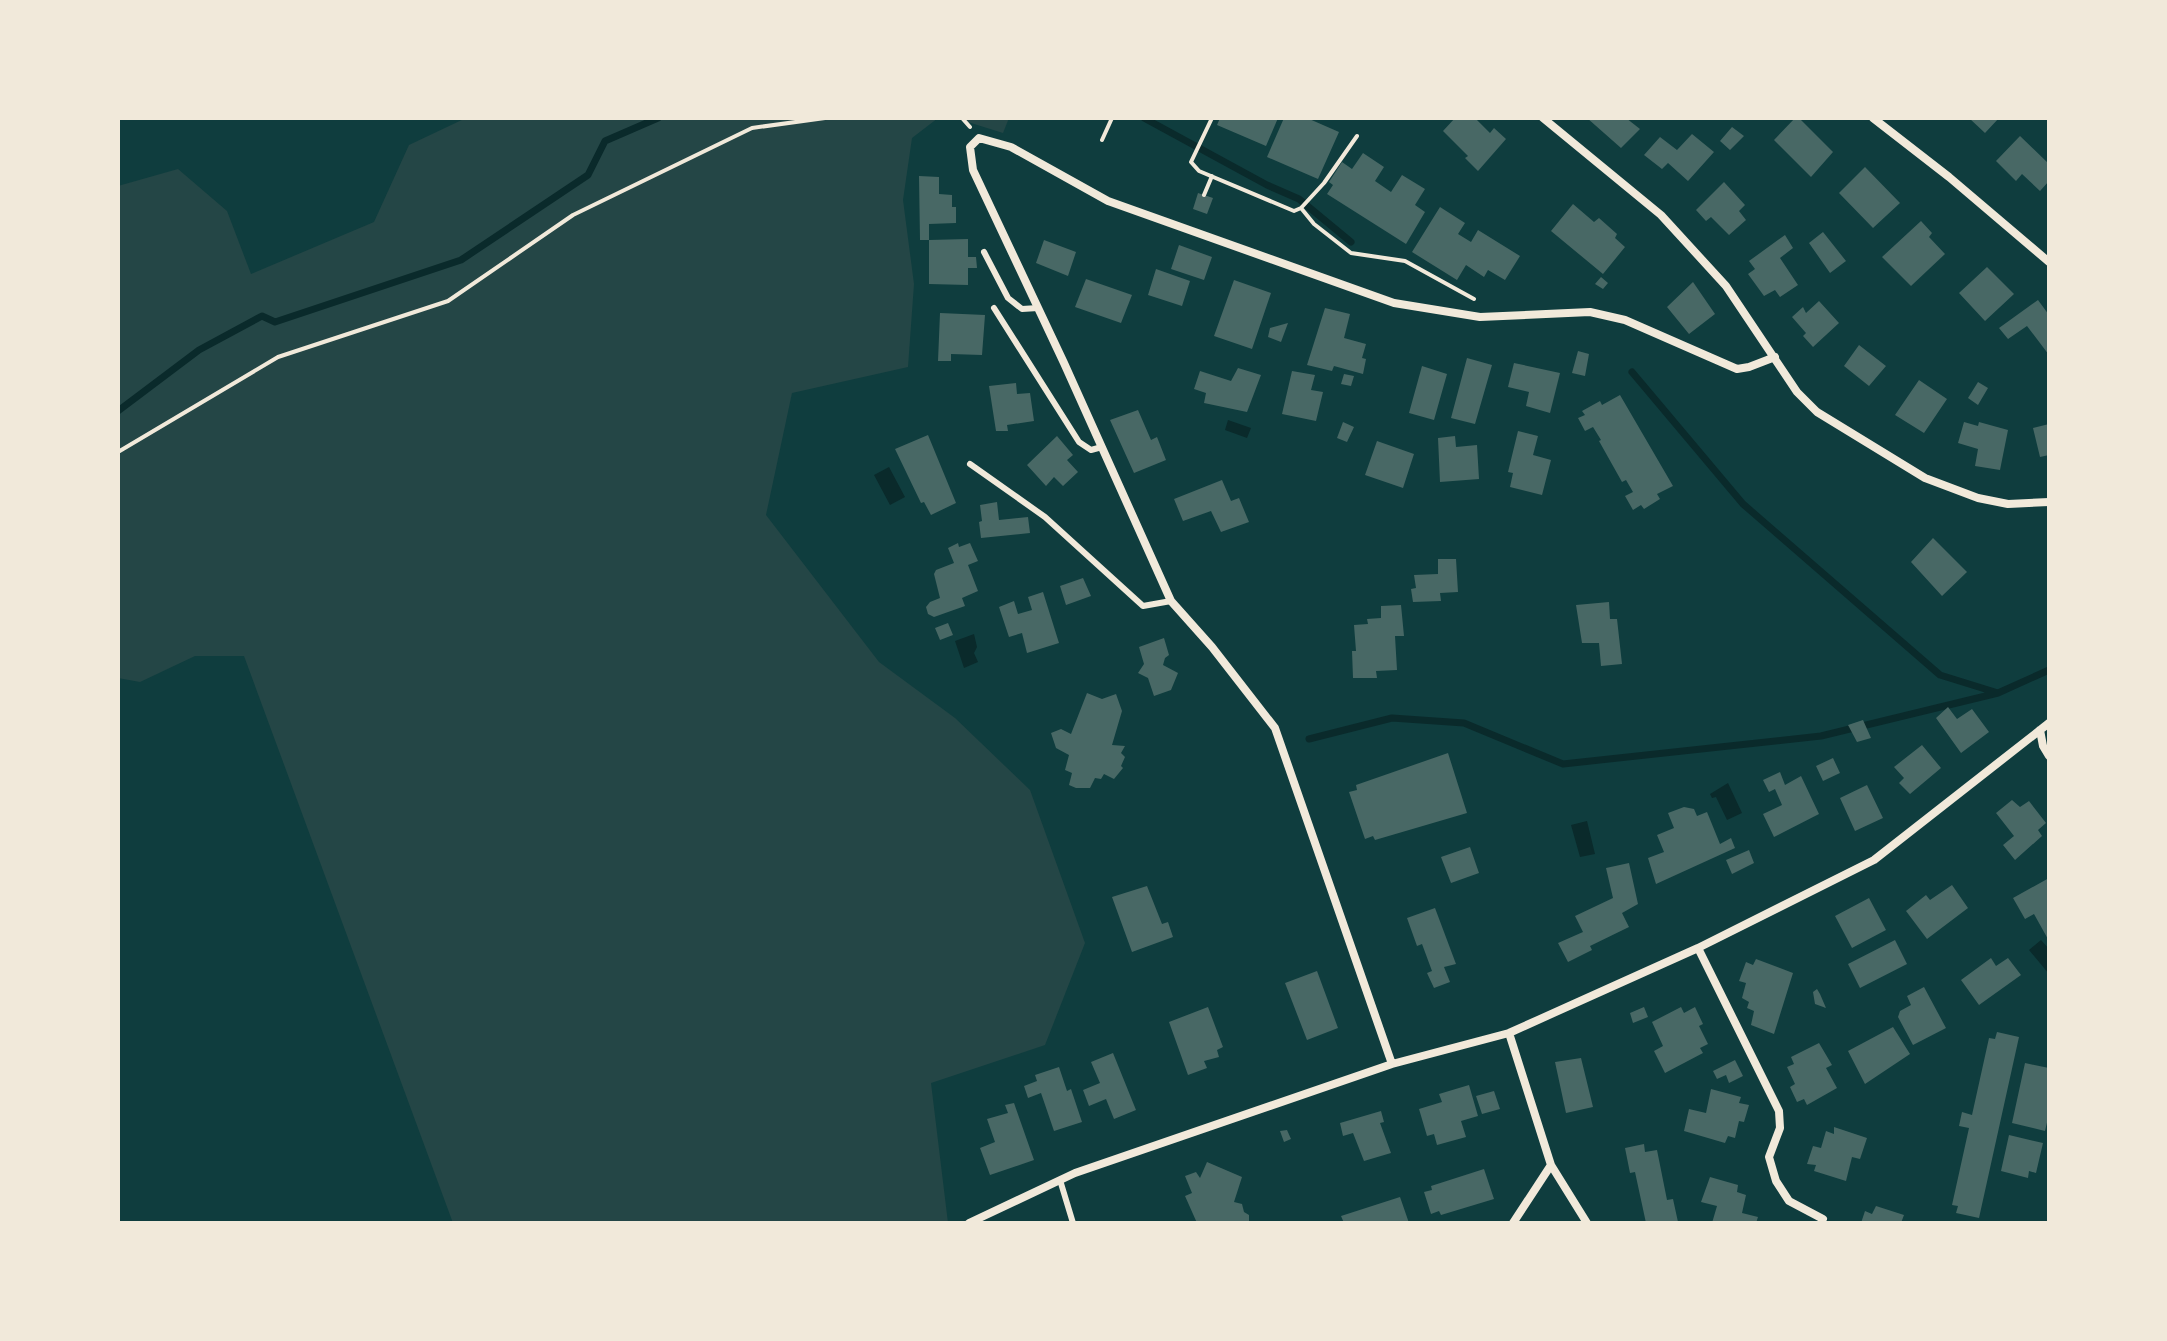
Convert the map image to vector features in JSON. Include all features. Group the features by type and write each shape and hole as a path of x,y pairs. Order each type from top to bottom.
{"street":[{"path":"1543,118 1661,215 1726,286 1797,392 1817,412 1925,478 1978,498 2008,504 2049,502"},
{"path":"1873,118 1949,177 2049,262"},
{"path":"1392,1064 1275,728 1212,647 1171,601 973,170 970,147 979,138 1011,147 1108,201 1394,303 1480,317 1590,312 1625,320 1737,369 1775,357"},
{"path":"969,1223 1060,1180 1392,1064 1509,1033 1698,948 1874,860 2049,723"},
{"path":"2040,730 2049,756"},
{"path":"1698,948 1779,1111 1780,1128 1769,1157 1776,1181 1789,1201 1823,1219"},
{"path":"1509,1033 1551,1165 1587,1223"},
{"path":"1513,1223 1551,1165"}],"lane":[{"path":"984,252 1008,298 1022,309 1038,308"},
{"path":"994,308 1079,442 1091,450 1102,447"},
{"path":"970,464 1045,517 1143,606 1171,601"},
{"path":"1060,1180 1073,1223"}],"path":[{"path":"118,452 278,357 448,301 573,215 752,128 825,118"},
{"path":"1212,118 1191,162 1199,171 1294,211 1301,208 1324,183 1357,136"},
{"path":"1102,140 1112,121"},
{"path":"1204,195 1212,176"},
{"path":"1301,208 1314,224 1351,253 1405,261 1475,299 1480,317"}],"shaded area":[{"path":"466,118 938,118 912,138 903,200 914,284 908,367 792,393 766,515 879,662 955,718 1030,790 1085,943 1045,1045 931,1083 948,1223 453,1223 244,656 195,656 140,682 118,678 118,186 178,169 227,211 251,274 374,222 409,145"},
{"path":"955,118 1009,118 1003,133"},
{"path":"1228,420 1251,428 1247,438 1225,430"},
{"path":"889,467 905,497 890,505 874,475"},
{"path":"974,634 977,647 974,653 978,662 964,668 955,641"},
{"path":"1728,783 1742,813 1727,820 1716,797 1712,798 1710,794"},
{"path":"1587,821 1595,854 1580,857 1571,825"},
{"path":"2041,940 2049,949 2049,974 2029,950"}],"building":[{"path":"1220,118 1278,118 1266,146 1217,125"},
{"path":"1284,118 1307,118 1339,132 1318,179 1267,157"},
{"path":"1455,118 1475,118 1490,133 1494,128 1506,139 1478,171 1443,131"},
{"path":"1587,118 1626,118 1640,129 1621,148"},
{"path":"1795,118 1799,118 1833,152 1811,177 1774,140"},
{"path":"1969,118 1999,118 1985,133"},
{"path":"1732,127 1744,136 1730,150 1720,141"},
{"path":"1692,134 1714,152 1688,181 1668,163 1662,169 1644,155 1660,137 1677,150"},
{"path":"2020,136 2049,164 2049,181 2040,191 2022,174 2016,181 1996,161"},
{"path":"1363,153 1384,167 1375,181 1391,192 1402,175 1425,189 1415,205 1425,212 1406,244 1327,194 1333,185 1329,182 1342,162 1352,169"},
{"path":"1865,167 1900,203 1873,228 1839,193"},
{"path":"919,176 939,177 939,194 952,195 952,207 956,207 956,223 929,224 929,240 920,240"},
{"path":"1724,182 1745,205 1739,211 1746,220 1729,235 1711,217 1706,221 1696,210"},
{"path":"1198,193 1213,198 1207,214 1193,209"},
{"path":"1573,204 1594,222 1599,218 1617,234 1615,238 1625,247 1603,274 1551,231"},
{"path":"1440,207 1465,223 1458,234 1471,242 1478,230 1520,256 1505,280 1488,270 1484,277 1466,265 1457,280 1412,252"},
{"path":"1921,221 1932,233 1929,237 1945,254 1911,286 1882,257"},
{"path":"1823,232 1846,261 1830,273 1809,243"},
{"path":"1785,235 1793,248 1780,258 1798,285 1780,297 1775,290 1764,296 1748,274 1755,269 1749,261"},
{"path":"968,239 968,257 976,257 977,268 968,268 968,285 929,284 929,240"},
{"path":"1044,240 1076,252 1068,276 1036,263"},
{"path":"1179,245 1212,257 1204,280 1171,269"},
{"path":"1987,267 2014,294 1985,321 1959,293"},
{"path":"1156,269 1190,281 1182,306 1148,295"},
{"path":"1601,277 1608,283 1603,289 1595,284"},
{"path":"1086,279 1132,295 1121,323 1075,307"},
{"path":"1234,280 1271,293 1252,349 1214,336"},
{"path":"1693,282 1715,314 1689,334 1667,307"},
{"path":"2038,300 2049,315 2049,355 2027,326 2008,339 1999,328"},
{"path":"1819,301 1839,323 1813,347 1792,317 1803,307 1806,313"},
{"path":"1325,308 1350,314 1344,338 1366,344 1362,358 1366,359 1363,374 1334,366 1332,371 1307,365"},
{"path":"940,313 985,315 982,355 951,354 951,361 938,361"},
{"path":"1288,323 1281,342 1268,337 1270,328"},
{"path":"1859,345 1886,366 1869,386 1844,366"},
{"path":"1578,351 1589,354 1585,376 1572,373"},
{"path":"1467,358 1492,365 1475,424 1451,418"},
{"path":"1514,363 1560,373 1550,413 1526,406 1529,392 1508,387"},
{"path":"1422,366 1447,374 1434,420 1409,413"},
{"path":"1238,368 1261,375 1247,412 1204,403 1206,393 1194,389 1200,371 1231,381"},
{"path":"1292,371 1315,375 1311,390 1323,392 1316,421 1282,414"},
{"path":"1344,374 1354,376 1351,386 1341,384"},
{"path":"1919,380 1947,399 1924,433 1895,415"},
{"path":"1978,382 1988,388 1978,405 1968,398"},
{"path":"1016,383 1017,394 1030,393 1034,421 1007,425 1008,431 996,431 989,386"},
{"path":"1620,395 1673,486 1657,494 1660,499 1644,509 1641,505 1633,510 1625,496 1633,492 1626,480 1622,482 1593,427 1585,431 1578,418 1585,415 1582,411 1600,401 1602,405"},
{"path":"1138,410 1151,440 1157,437 1166,460 1134,473 1110,420"},
{"path":"1343,422 1354,427 1347,442 1337,438"},
{"path":"1964,422 1978,426 1979,422 2008,430 2000,470 1975,466 1978,449 1958,443"},
{"path":"2049,424 2049,455 2040,457 2033,428"},
{"path":"1518,431 1538,436 1533,455 1551,460 1542,495 1510,487 1513,473 1508,472"},
{"path":"928,435 956,503 931,515 924,502 921,503 895,449"},
{"path":"1057,436 1073,455 1067,460 1078,472 1063,486 1054,477 1046,486 1027,465"},
{"path":"1455,436 1456,447 1477,445 1479,479 1440,482 1438,438"},
{"path":"1377,441 1414,454 1403,488 1365,475"},
{"path":"1222,480 1231,501 1239,498 1249,522 1221,532 1211,511 1183,521 1174,499"},
{"path":"997,502 999,520 1028,517 1030,533 981,538 980,505"},
{"path":"1933,538 1967,572 1942,596 1911,562"},
{"path":"958,543 959,547 970,543 978,561 968,565 978,591 962,598 965,606 934,617 928,614 926,607 940,598 934,574 936,570 954,563 948,548"},
{"path":"1438,559 1456,559 1458,592 1440,593 1441,601 1413,602 1411,589 1416,588 1414,575 1438,574"},
{"path":"1083,578 1091,596 1066,605 1060,586"},
{"path":"1043,592 1059,643 1027,653 1022,633 1009,637 999,607 1014,601 1018,614 1032,610 1028,597"},
{"path":"1609,602 1610,619 1617,619 1622,664 1601,666 1599,643 1582,643 1576,605"},
{"path":"1401,605 1404,636 1395,636 1397,670 1376,671 1377,678 1353,678 1352,651 1356,651 1354,625 1368,624 1367,619 1381,618 1381,606"},
{"path":"948,623 953,635 940,640 935,628"},
{"path":"1164,638 1169,655 1163,665 1178,673 1171,690 1154,696 1148,678 1138,673 1144,664 1139,647"},
{"path":"1087,693 1102,699 1116,694 1122,711 1112,745 1125,746 1121,753 1125,757 1123,768 1114,779 1104,774 1101,779 1095,778 1090,788 1076,788 1069,785 1072,773 1065,770 1069,755 1056,748 1051,733 1061,729 1071,734"},
{"path":"1948,707 1957,719 1972,709 1989,732 1961,753 1936,718"},
{"path":"1863,720 1871,738 1857,742 1848,725"},
{"path":"1922,745 1941,768 1910,794 1899,783 1904,778 1894,767"},
{"path":"1448,753 1467,813 1375,840 1373,836 1365,839 1349,792 1357,790 1356,785"},
{"path":"1833,758 1840,773 1823,781 1816,766"},
{"path":"1780,772 1785,785 1801,776 1819,814 1774,837 1763,814 1782,805 1775,789 1769,792 1763,780"},
{"path":"1867,785 1883,818 1855,831 1840,798"},
{"path":"2012,800 2020,807 2029,801 2046,823 2038,830 2042,836 2015,860 2003,845 2014,836 1996,813"},
{"path":"1684,807 1694,809 1697,816 1707,812 1720,844 1731,838 1735,848 1656,884 1648,858 1664,852 1657,835 1674,828 1668,813"},
{"path":"1470,847 1479,873 1451,883 1441,857"},
{"path":"1749,850 1754,863 1732,874 1726,860"},
{"path":"1629,863 1638,904 1622,913 1629,927 1590,946 1592,950 1568,962 1558,943 1583,932 1575,916 1613,898 1606,868"},
{"path":"2049,878 2049,941 2034,914 2025,919 2013,898"},
{"path":"1952,885 1968,908 1927,939 1906,911 1926,895 1930,900"},
{"path":"1147,886 1162,924 1168,922 1173,937 1132,952 1112,897"},
{"path":"1869,898 1886,930 1852,948 1835,916"},
{"path":"1435,908 1456,964 1444,967 1450,982 1434,988 1427,973 1432,971 1422,944 1417,946 1407,918"},
{"path":"1895,940 1907,964 1860,988 1848,964"},
{"path":"1991,958 1996,966 2008,958 2021,975 1979,1005 1961,980"},
{"path":"1756,959 1793,973 1774,1034 1751,1025 1754,1011 1747,1008 1749,1002 1742,998 1746,983 1739,981 1746,962 1753,965"},
{"path":"1317,971 1338,1028 1307,1040 1285,983"},
{"path":"1924,987 1946,1028 1913,1045 1898,1017 1900,1011 1911,1005 1907,996"},
{"path":"1817,989 1826,1008 1815,1004 1813,992"},
{"path":"1208,1007 1223,1047 1217,1050 1219,1057 1204,1061 1207,1068 1188,1075 1169,1022"},
{"path":"1644,1007 1648,1017 1633,1023 1630,1013"},
{"path":"1681,1007 1684,1013 1695,1007 1703,1024 1699,1026 1708,1044 1700,1048 1703,1053 1665,1073 1654,1051 1663,1046 1652,1022"},
{"path":"1893,1027 1910,1054 1865,1084 1848,1051"},
{"path":"1997,1032 2019,1037 1979,1218 1956,1213 1958,1206 1952,1205 1969,1128 1959,1126 1962,1112 1972,1115 1989,1038 1995,1039"},
{"path":"1819,1043 1832,1065 1826,1068 1837,1088 1807,1105 1804,1099 1797,1102 1790,1087 1795,1084 1787,1067 1794,1064 1791,1057"},
{"path":"1113,1053 1136,1110 1114,1119 1106,1099 1089,1106 1083,1090 1100,1083 1091,1062"},
{"path":"1581,1058 1593,1107 1566,1113 1555,1062"},
{"path":"1735,1060 1743,1076 1729,1083 1726,1075 1717,1079 1713,1071"},
{"path":"2025,1063 2049,1068 2049,1114 2045,1131 2012,1123"},
{"path":"1059,1067 1067,1091 1071,1089 1082,1122 1054,1131 1041,1093 1028,1098 1024,1086 1037,1081 1035,1075"},
{"path":"1469,1085 1478,1116 1461,1121 1466,1137 1437,1145 1434,1134 1427,1136 1419,1109 1442,1102 1439,1094"},
{"path":"1711,1089 1741,1097 1739,1103 1749,1105 1744,1122 1739,1121 1735,1138 1728,1136 1725,1143 1684,1131 1689,1109 1706,1113"},
{"path":"1494,1091 1500,1109 1482,1114 1476,1096"},
{"path":"1014,1103 1034,1160 990,1175 980,1148 995,1142 987,1119 1008,1113 1005,1105"},
{"path":"1381,1111 1384,1122 1380,1123 1391,1153 1364,1161 1353,1133 1343,1136 1340,1123"},
{"path":"1834,1127 1867,1138 1860,1159 1852,1157 1846,1181 1814,1171 1816,1165 1807,1164 1813,1146 1821,1148 1826,1131 1834,1134"},
{"path":"1287,1130 1291,1139 1284,1142 1280,1131"},
{"path":"2009,1135 2043,1143 2036,1173 2029,1171 2028,1178 2001,1171"},
{"path":"1644,1144 1645,1152 1657,1150 1667,1200 1673,1199 1678,1222 1646,1223 1635,1172 1630,1173 1625,1148"},
{"path":"1207,1162 1242,1177 1234,1202 1242,1204 1244,1212 1249,1215 1249,1223 1197,1223 1185,1196 1192,1193 1185,1176 1196,1172 1200,1178"},
{"path":"1484,1169 1494,1199 1441,1215 1439,1211 1431,1214 1424,1192 1432,1190 1431,1186"},
{"path":"1710,1177 1738,1185 1737,1192 1746,1195 1742,1213 1758,1217 1756,1223 1712,1223 1717,1206 1701,1202"},
{"path":"1400,1197 1409,1223 1344,1223 1341,1216"},
{"path":"1876,1206 1904,1215 1901,1223 1861,1223 1865,1211 1872,1214"}],"waterway":[{"path":"118,411 199,350 262,316 275,322 461,260 588,175 605,141 658,118"},
{"path":"1144,118 1267,185 1299,199 1351,242"},
{"path":"1632,372 1743,504 1940,675 1998,693 2049,670"},
{"path":"1309,739 1392,718 1464,723 1563,764 1821,736 1998,693"}]}
